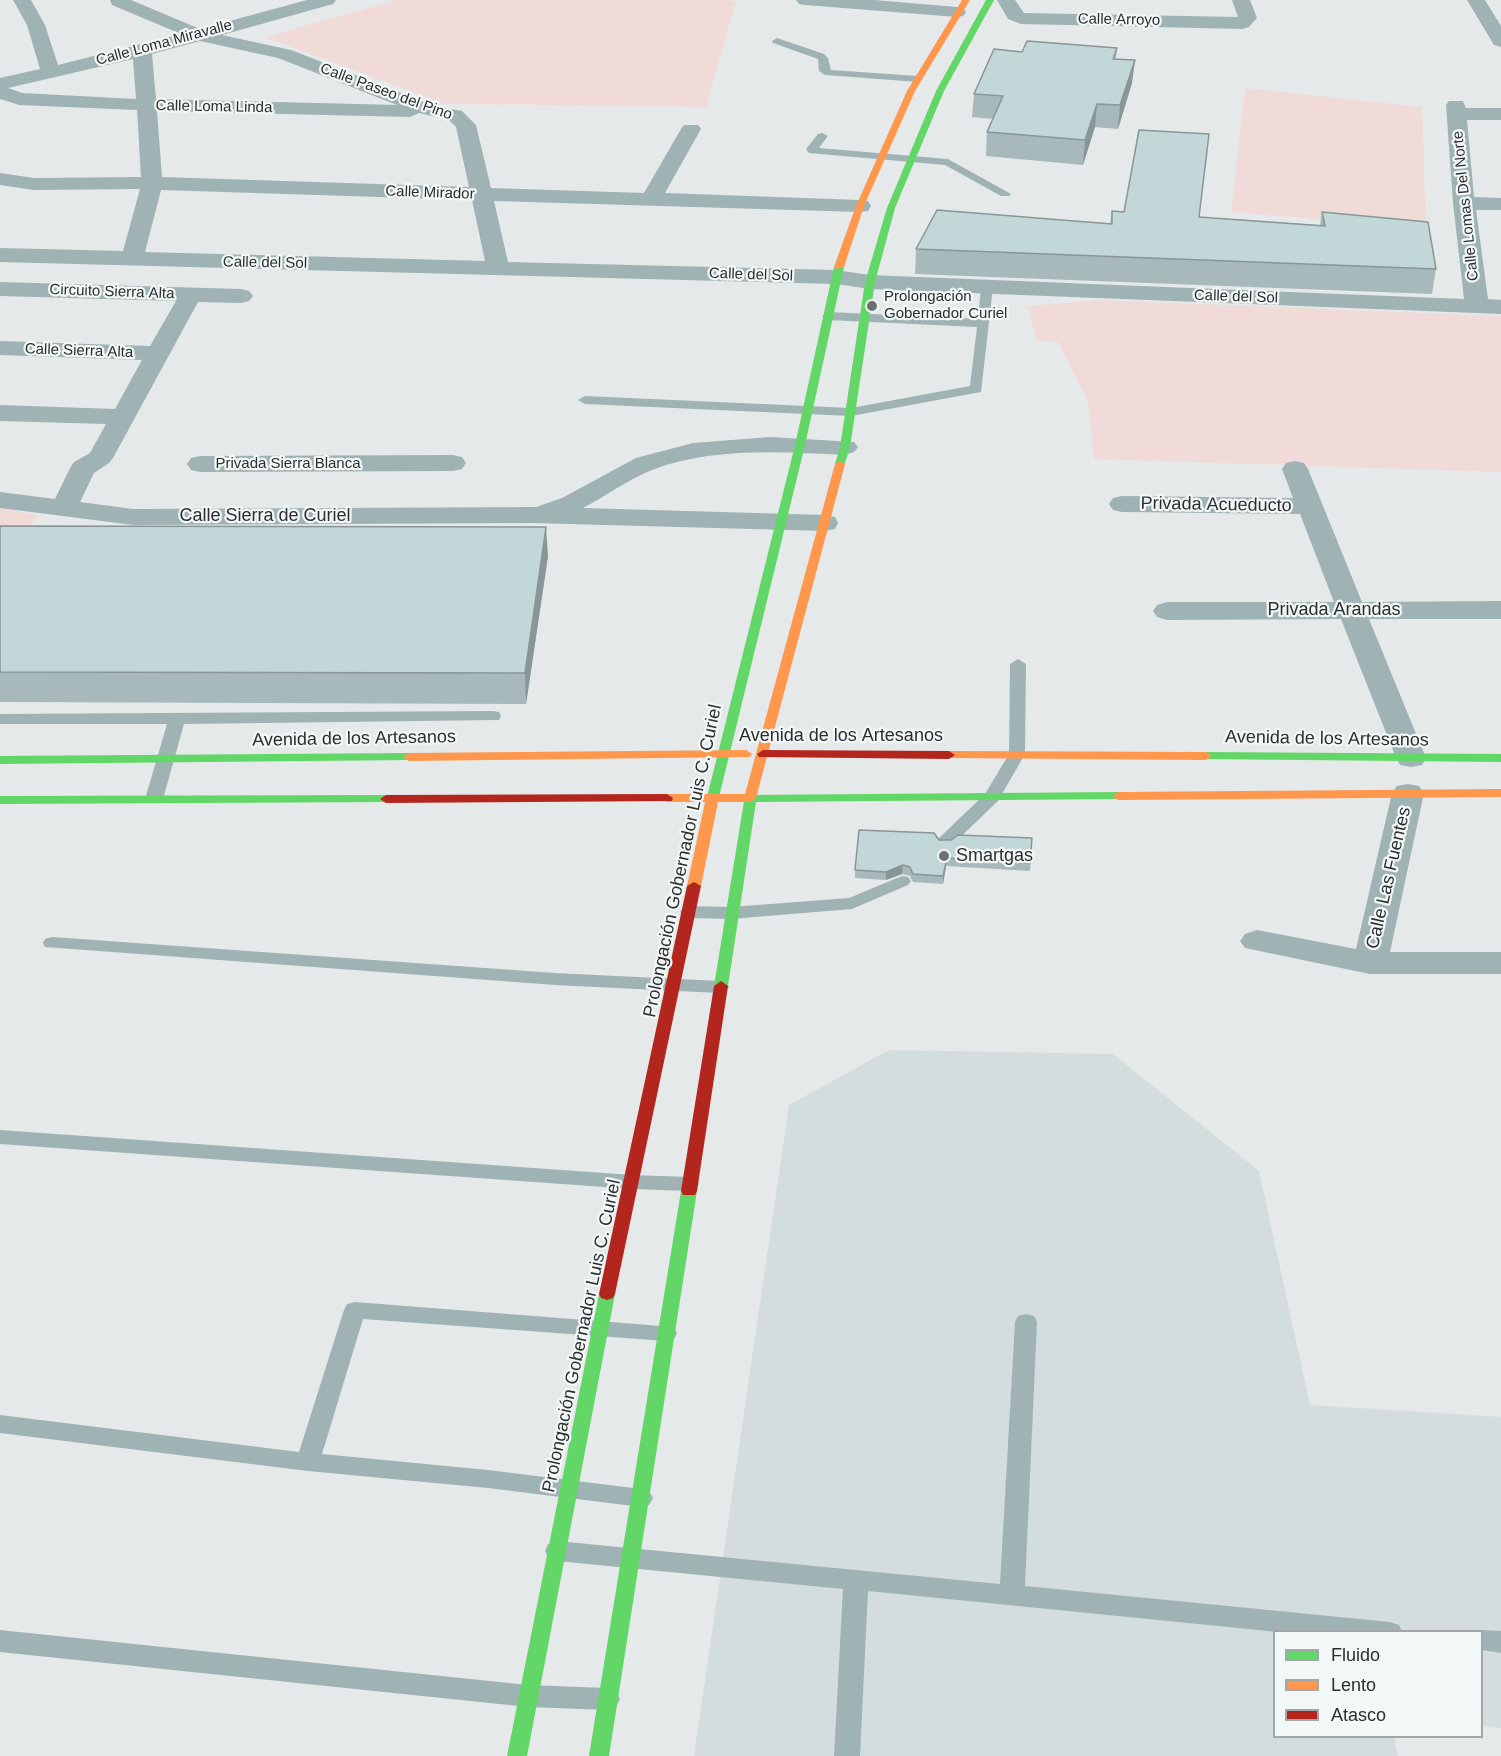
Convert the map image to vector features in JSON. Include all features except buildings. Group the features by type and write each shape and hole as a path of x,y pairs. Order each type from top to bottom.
{"main road":[{"path":"599,1756 750,798 846,447 870,282 891,208 940,92 990,0"},
{"name":"Prolongación Gobernador Luis C. Curiel","path":"518,1756 600,1329 688,912 713,797 779,522 800,445 836,277 860,206 881,158 918,79 962,6"},
{"name":"Avenida de los Artesanos","path":"0,760 724,753 1501,758"},
{"path":"0,800 1501,793"}],"street":[{"path":"22,0 36,25 51,72"},
{"name":"Calle Loma Miravalle","path":"0,84 142,51 327,0"},
{"path":"805,0 962,6"},
{"name":"Calle Arroyo","path":"1006,0 1014,15 1021,18 1242,23 1248,18 1241,0"},
{"path":"1475,0 1501,2"},
{"path":"1475,0 1501,41"},
{"name":"Calle Paseo del Pino","path":"118,1 198,35 284,54 431,111 455,115 466,125 498,267"},
{"path":"132,260 152,183 148,105 142,51"},
{"name":"Calle Loma Linda","path":"0,92 26,100 431,111"},
{"name":"Calle Lomas Del Norte","path":"1477,306 1464,203 1456,110 1501,114"},
{"path":"651,199 691,129"},
{"name":"Calle Mirador","path":"0,179 34,184 152,183 860,206"},
{"path":"0,195 34,184"},
{"path":"1464,203 1501,204"},
{"name":"Calle del Sol","path":"0,255 836,277 870,282 1501,307"},
{"name":"Circuito Sierra Alta","path":"0,289 191,294 100,458 104,467 74,510"},
{"path":"191,294 241,296"},
{"name":"Calle Sierra Alta","path":"0,348 158,353"},
{"path":"0,413 123,417"},
{"name":"Calle Sierra de Curiel","path":"532,515 566,508 621,474 674,455 736,447 800,445 846,447"},
{"name":"Privada Sierra Blanca","path":"200,464 370,490 453,463"},
{"name":"Privada Acueducto","path":"1295,469 1352,610"},
{"name":"Calle Sierra de Curiel","path":"0,500 133,517 370,490 532,515 825,523"},
{"name":"Privada Acueducto","path":"1122,504 1310,506"},
{"path":"1352,610 1411,758"},
{"name":"Privada Arandas","path":"1167,611 1501,610"},
{"name":"Calle Las Fuentes","path":"1370,963 1408,793"},
{"path":"1257,941 1370,963 1501,963"}],"lane":[{"path":"777,40 820,56 823,58 824,71 829,73 918,79"},
{"path":"822,136 812,149 813,151 955,164 1005,194"},
{"path":"585,400 851,412 976,389 987,287"},
{"path":"828,316 984,323"},
{"path":"945,842 992,797 1017,754 1018,663"},
{"path":"0,719 493,716"},
{"path":"154,799 177,719"},
{"path":"688,912 731,913 852,903 902,881"},
{"path":"52,943 555,979 720,987"},
{"path":"0,1137 632,1182 689,1184"},
{"path":"308,1462 355,1311 666,1333"},
{"path":"1012,1596 1026,1322"},
{"path":"0,1424 308,1462 568,1488 641,1498"},
{"path":"557,1551 1369,1630"},
{"path":"847,1756 856,1581"},
{"path":"1483,1640 1501,1642"},
{"path":"0,1641 434,1684 528,1696 607,1699"}],"shaded area":[{"path":"397,0 736,1 706,107 445,104 265,37"},
{"path":"1245,88 1422,107 1426,228 1231,212"},
{"path":"1102,300 1501,316 1501,472 1094,459 1088,402 1058,342 1037,340 1027,306"},
{"path":"0,507 39,516 15,541 0,541"},
{"path":"889,1050 1113,1054 1259,1171 1310,1405 1501,1417 1501,1728 1483,1726 1483,1630 1273,1630 1273,1738 1394,1738 1398,1756 694,1756 789,1105"}],"traffic: fast":[{"path":"840,464 845,447 870,282 891,208 940,91 990,0"},
{"path":"713,797 800,445 839,267"},
{"path":"1206,756 1501,758"},
{"path":"0,760 409,757"},
{"path":"721,986 750,798 1118,796"},
{"path":"0,800 386,799"},
{"path":"599,1756 689,1191"},
{"path":"517,1756 607,1294"}],"traffic: slow":[{"path":"839,267 860,206 911,91 966,0"},
{"path":"667,798 750,798 840,464"},
{"path":"409,757 746,754"},
{"path":"949,755 1206,756"},
{"path":"1118,796 1501,793"},
{"path":"694,886 713,797"}],"traffic: jam":[{"path":"763,754 949,755"},
{"path":"386,799 667,798"},
{"path":"607,1294 694,886"},
{"path":"689,1191 721,986"}],"place":[{"name":"Prolongación Gobernador Curiel","path":"872,306"},
{"name":"Smartgas","path":"944,856"}]}
